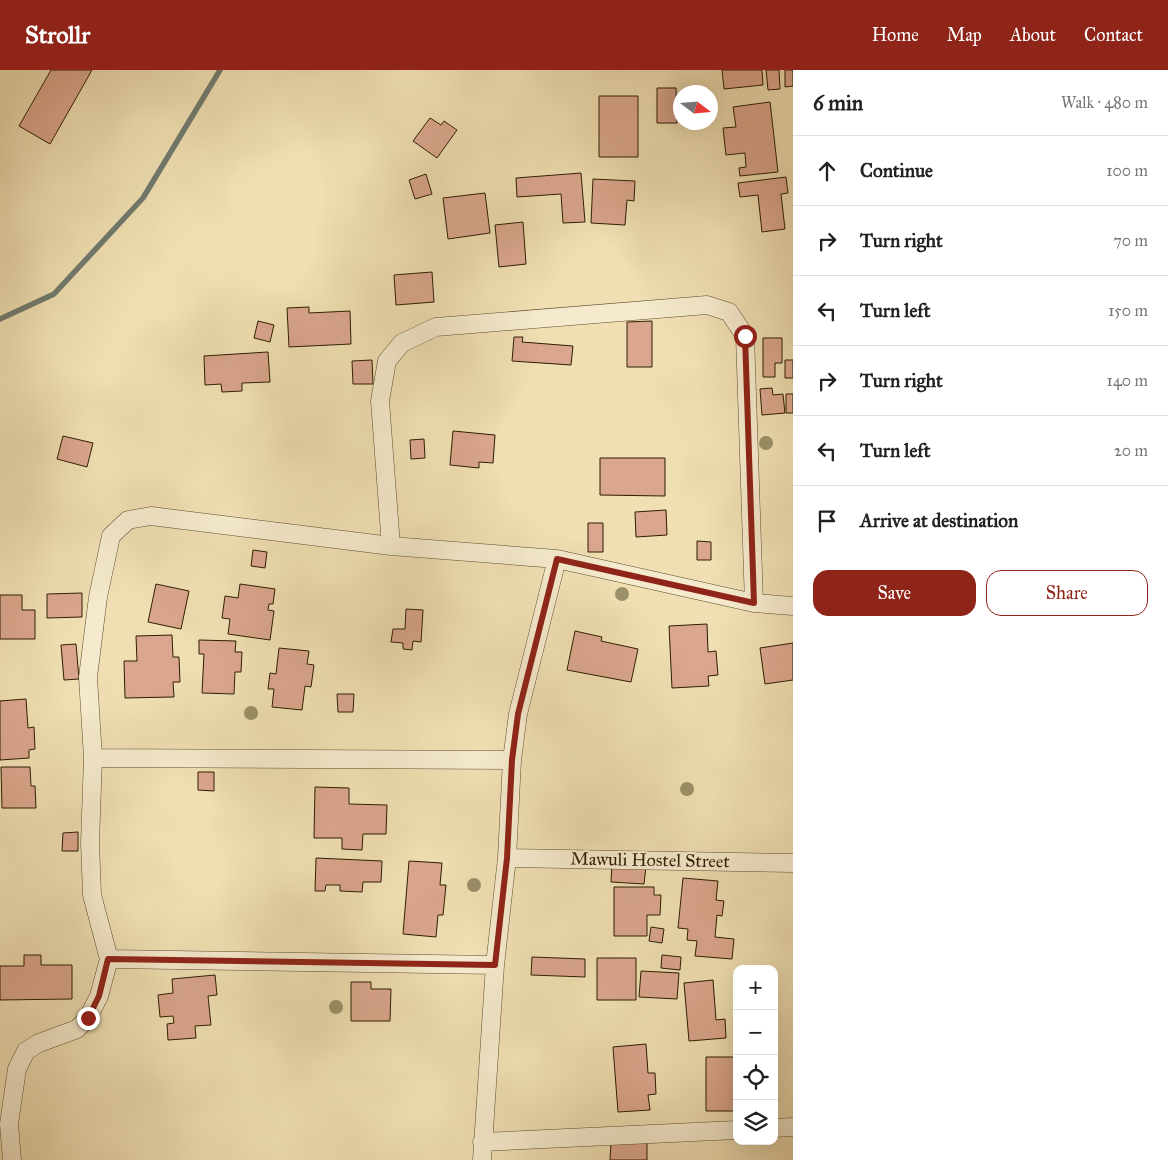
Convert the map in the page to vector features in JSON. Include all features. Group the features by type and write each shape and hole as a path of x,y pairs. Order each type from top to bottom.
{"street":[{"path":"391,546 380,401 387,361 402,343 436,327 706,305 729,312 745,336 754,603"},
{"path":"12,1160 9,1124 17,1069 26,1051 39,1043 77,1028 88,1018 99,996 108,959 92,895 90,843 93,758 88,677 98,597 111,536 128,520 151,516 391,546 557,559 754,603 793,606"},
{"path":"482,1160 495,965 507,858 512,760 518,714 557,559"},
{"path":"93,758 512,760"},
{"name":"Mawuli Hostel Street","path":"507,858 793,863"},
{"path":"108,959 495,965"},
{"path":"778,1128 793,1127"},
{"path":"482,1142 733,1130"}],"building":[{"path":"51,70 92,70 50,144 19,126"},
{"path":"722,70 762,70 763,85 724,89"},
{"path":"766,70 779,70 780,89 768,90"},
{"path":"785,70 793,70 793,86 785,87"},
{"path":"657,88 673,88 673,123 657,123"},
{"path":"599,96 638,96 638,157 599,157"},
{"path":"770,102 778,172 740,176 739,168 746,167 745,153 726,155 723,128 736,127 733,107"},
{"path":"430,118 441,125 444,121 457,130 437,158 413,141"},
{"path":"581,173 585,222 563,223 561,194 517,197 516,178"},
{"path":"426,174 432,194 415,199 409,180"},
{"path":"786,177 788,193 781,194 785,229 762,232 758,195 740,197 738,183"},
{"path":"593,179 635,181 634,201 627,200 625,225 591,223"},
{"path":"485,193 490,233 448,239 443,198"},
{"path":"523,222 526,264 499,267 495,225"},
{"path":"432,272 434,302 396,305 394,275"},
{"path":"309,307 309,313 350,311 351,344 289,347 287,308"},
{"path":"258,321 274,325 270,342 254,338"},
{"path":"652,321 652,367 627,367 627,322"},
{"path":"514,337 523,337 522,342 573,346 571,365 512,361"},
{"path":"763,338 782,338 782,363 775,363 775,377 763,377"},
{"path":"268,352 270,382 242,383 242,391 222,392 221,384 205,385 204,356"},
{"path":"372,360 373,384 353,384 352,361"},
{"path":"785,360 793,360 793,378 785,378"},
{"path":"772,388 773,395 783,394 785,413 762,415 760,389"},
{"path":"786,394 793,394 793,413 786,413"},
{"path":"453,431 495,435 493,463 479,462 479,468 450,465"},
{"path":"63,436 93,443 87,467 57,459"},
{"path":"424,439 425,458 411,459 410,440"},
{"path":"600,458 665,458 665,496 600,495"},
{"path":"666,510 667,535 636,537 635,512"},
{"path":"588,523 603,523 603,552 588,552"},
{"path":"697,541 711,542 711,560 697,560"},
{"path":"253,550 267,552 265,568 251,566"},
{"path":"156,584 189,591 181,629 148,622"},
{"path":"240,584 275,589 273,604 269,604 268,610 274,611 270,640 228,634 230,619 222,618 225,596 238,598"},
{"path":"82,593 82,617 47,618 47,594"},
{"path":"0,595 22,595 22,610 35,610 35,639 0,639"},
{"path":"406,609 423,610 421,642 413,641 412,650 403,649 403,643 391,642 393,629 405,629"},
{"path":"707,624 708,652 716,651 718,675 708,676 709,686 672,688 669,626"},
{"path":"575,631 602,637 601,641 638,649 631,682 567,670"},
{"path":"172,635 173,657 179,657 180,682 173,682 174,697 125,698 124,661 137,661 136,636"},
{"path":"199,640 236,641 235,652 242,652 241,672 235,672 234,694 202,693 204,654 199,654"},
{"path":"793,643 793,680 765,684 760,648"},
{"path":"76,644 79,679 64,680 61,645"},
{"path":"279,648 309,651 307,664 314,665 311,687 305,686 302,710 272,707 274,689 268,689 270,673 276,674"},
{"path":"337,694 354,694 353,712 338,712"},
{"path":"26,699 28,728 34,727 35,749 29,750 29,758 0,760 0,701"},
{"path":"1,767 30,767 31,786 35,786 36,808 2,808"},
{"path":"198,772 214,772 214,791 198,790"},
{"path":"315,787 349,788 349,804 387,805 386,834 363,834 362,850 342,849 342,838 314,838"},
{"path":"78,832 78,851 62,851 63,833"},
{"path":"316,858 382,861 381,882 363,882 362,892 340,891 340,885 326,885 325,891 315,891"},
{"path":"409,861 442,863 440,885 446,885 443,915 438,915 436,937 403,934"},
{"path":"612,863 646,866 644,884 611,882"},
{"path":"683,878 718,881 716,900 724,901 722,916 717,915 715,937 734,939 732,959 695,956 697,941 687,940 688,929 678,928"},
{"path":"614,887 654,887 654,895 661,895 660,915 647,915 647,936 614,936"},
{"path":"651,927 664,929 662,943 649,941"},
{"path":"24,955 41,955 41,965 72,965 72,999 0,1000 0,966 24,966"},
{"path":"662,955 681,957 680,970 661,968"},
{"path":"532,957 585,959 585,977 531,975"},
{"path":"597,958 636,958 636,1000 597,1000"},
{"path":"641,971 679,973 677,999 639,997"},
{"path":"215,975 217,995 208,996 211,1025 195,1026 196,1038 168,1040 167,1024 174,1023 173,1016 160,1017 158,995 173,993 172,979"},
{"path":"713,980 716,1020 725,1019 726,1038 689,1041 684,983"},
{"path":"351,982 371,982 371,989 391,989 390,1021 351,1021"},
{"path":"646,1044 648,1073 655,1073 656,1094 648,1095 650,1110 618,1112 613,1047"},
{"path":"706,1057 733,1057 733,1111 706,1111"},
{"path":"611,1142 647,1143 647,1160 610,1160"}],"waterway":[{"path":"0,319 54,294 143,198 220,70"}],"route":[{"path":"88,1018 99,996 108,959 495,965 507,858 512,760 518,714 557,559 754,603 745,336"}]}
